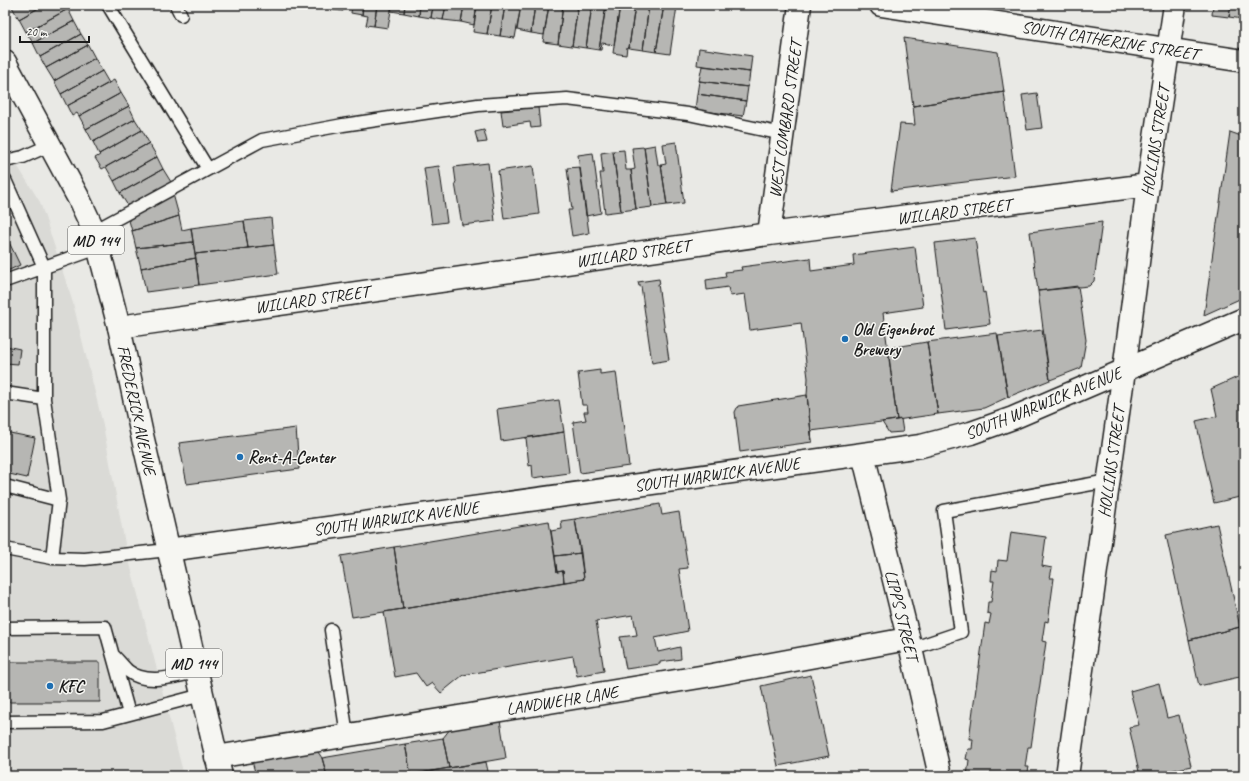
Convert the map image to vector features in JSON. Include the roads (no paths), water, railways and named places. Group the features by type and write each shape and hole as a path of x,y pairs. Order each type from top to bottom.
{"street":[{"name":"WEST LOMBARD STREET","path":"769,234 800,5"},
{"name":"SOUTH CATHERINE STREET","path":"881,5 988,13 1168,49 1244,61"},
{"name":"HOLLINS STREET","path":"1067,776 1124,370 1148,185 1175,5"},
{"name":"FREDERICK AVENUE","path":"5,62 79,199 96,240 119,327 168,550 219,767"},
{"name":"WILLARD STREET","path":"119,327 769,234 1148,185"},
{"name":"SOUTH WARWICK AVENUE","path":"168,550 921,446 971,433 1013,418 1244,319"},
{"name":"LIPPS STREET","path":"863,454 940,776"},
{"name":"LANDWEHR LANE","path":"219,767 348,735 909,644"}],"lane":[{"path":"108,5 208,169"},
{"path":"5,281 44,267 96,240 208,169 262,140 343,125 478,105 567,99 688,114 783,134"},
{"path":"5,161 23,158 50,145"},
{"path":"5,180 44,267 44,399 59,500 52,558"},
{"path":"5,393 44,399"},
{"path":"909,644 961,632 944,512 1108,481"},
{"path":"5,486 59,500"},
{"path":"5,549 52,558 85,559 168,550"},
{"path":"5,628 105,627 129,714"},
{"path":"331,630 348,735"},
{"path":"112,654 130,672 142,677 154,679 168,678 196,672"},
{"path":"5,722 103,721 202,695"}],"place":[{"name":"Old Eigenbrot Brewery","path":"845,339"},
{"name":"Rent-A-Center","path":"240,457"},
{"name":"KFC","path":"50,686"}]}
